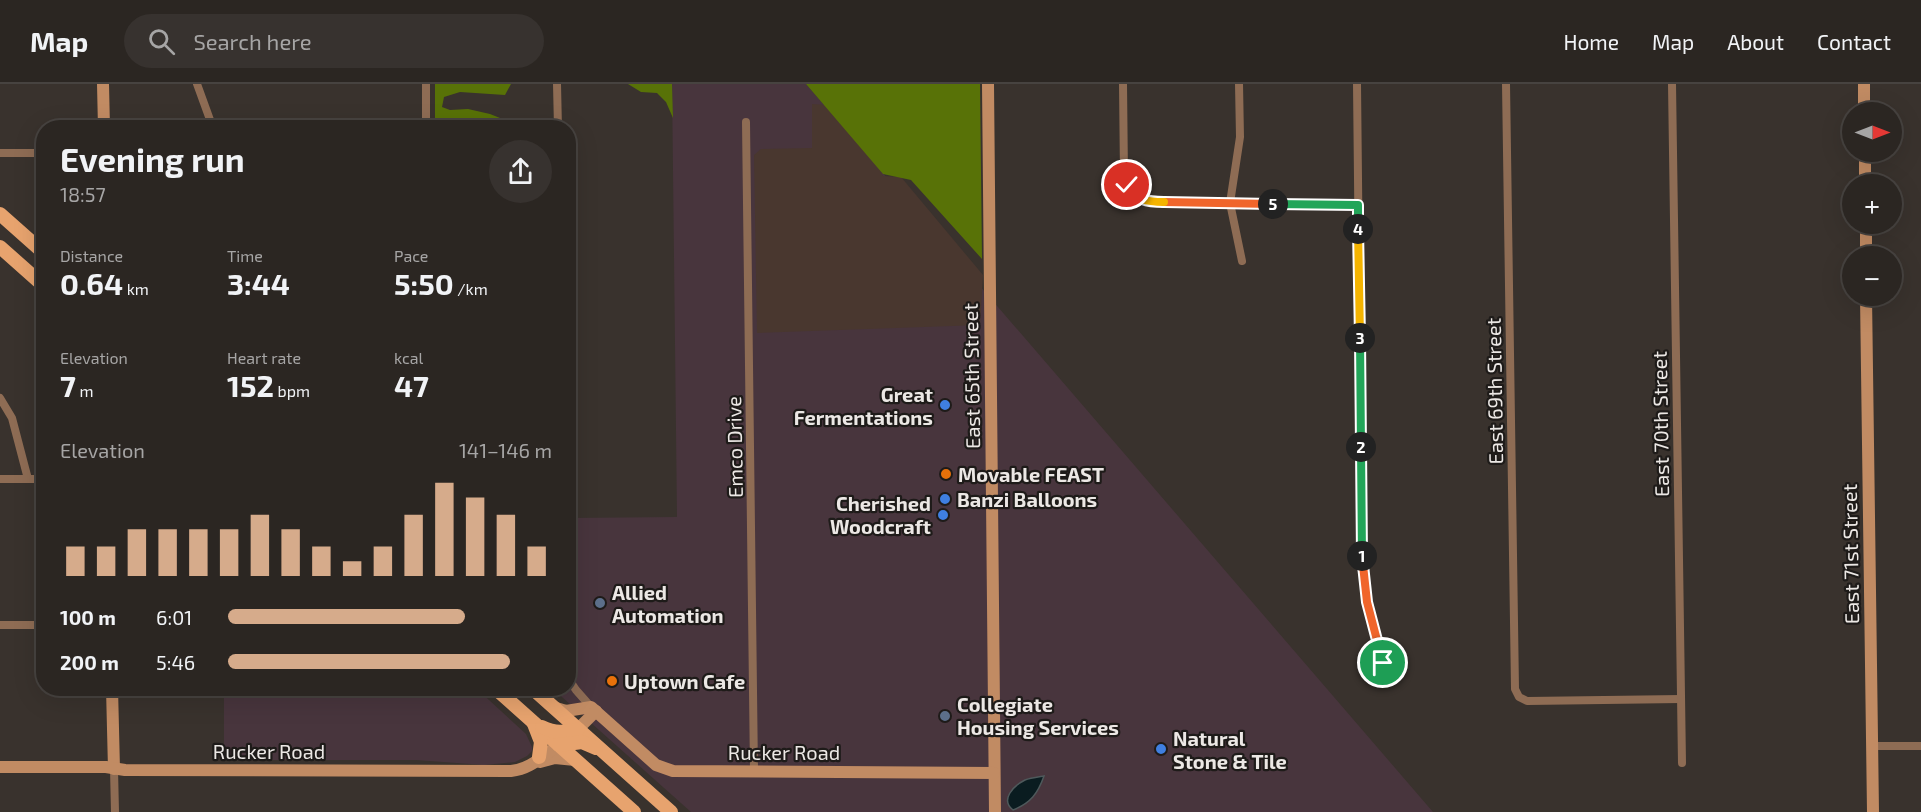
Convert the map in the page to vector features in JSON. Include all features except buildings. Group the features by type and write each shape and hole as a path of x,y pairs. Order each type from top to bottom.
{"main road":[{"path":"0,214 36,246"},
{"path":"0,247 36,279"},
{"path":"504,696 634,812"},
{"path":"541,696 671,812"},
{"path":"533,722 554,732 578,729"},
{"path":"533,722 541,742 537,760"},
{"path":"559,745 582,742 600,750"}],"street":[{"path":"103,84 104,120"},
{"path":"197,84 210,120"},
{"path":"426,84 426,120"},
{"path":"557,84 558,120"},
{"name":"East 65th Street","path":"988,84 995,812"},
{"path":"1123,84 1124,175 1132,193 1138,197 1151,202 1358,205"},
{"path":"1239,84 1240,137 1230,203 1242,261"},
{"path":"1357,84 1362,555 1367,602 1383,663"},
{"name":"East 69th Street","path":"1506,84 1515,689 1519,697 1527,701 1681,699"},
{"name":"East 70th Street","path":"1672,84 1682,763"},
{"path":"1864,84 1864,102"},
{"name":"Emco Drive","path":"746,122 754,771"},
{"path":"0,153 36,153"},
{"name":"East 71st Street","path":"1866,306 1873,812"},
{"path":"0,398 12,418 28,479"},
{"path":"0,479 36,479"},
{"path":"0,625 36,625"},
{"path":"576,690 593,709"},
{"path":"112,696 115,812"},
{"path":"553,707 566,711 593,709"},
{"path":"578,729 593,709"},
{"name":"Rucker Road","path":"593,709 647,758 663,769 673,771 994,773"},
{"name":"Rucker Road","path":"0,767 494,771 522,769 559,745"},
{"path":"1872,746 1921,746"},
{"name":"Rucker Road","path":"537,760 555,758 575,760"}],"shaded area":[{"path":"672,84 806,84 1433,812 691,812 561,696 576,696 576,518 677,517"},
{"path":"812,104 827,105 871,153 883,176 901,177 983,275 980,325 757,333 754,155 761,149 812,148"},
{"path":"224,696 485,696 526,734 532,747 532,751 527,756 515,762 484,765 416,760 249,760 224,754"},
{"path":"1044,776 1033,797 1025,804 1013,810 1009,806 1008,798 1016,786 1025,780"}],"green space":[{"path":"435,84 511,84 505,95 460,92 444,97 442,107 450,110 468,109 505,120 435,120"},
{"path":"628,84 672,84 673,118 666,102 657,93 641,92"},
{"path":"806,84 980,84 982,259 911,180 883,174"}],"place":[{"name":"Great Fermentations","path":"945,405"},
{"name":"Movable FEAST","path":"946,474"},
{"name":"Banzi Balloons","path":"945,499"},
{"name":"Cherished Woodcraft","path":"943,515"},
{"name":"Allied Automation","path":"600,603"},
{"name":"Uptown Cafe","path":"612,681"},
{"name":"Collegiate Housing Services","path":"945,716"},
{"name":"Natural Stone & Tile","path":"1161,749"}],"route":[{"path":"1127,185 1132,193 1151,202 1358,205 1362,555 1367,602 1383,663"}]}
